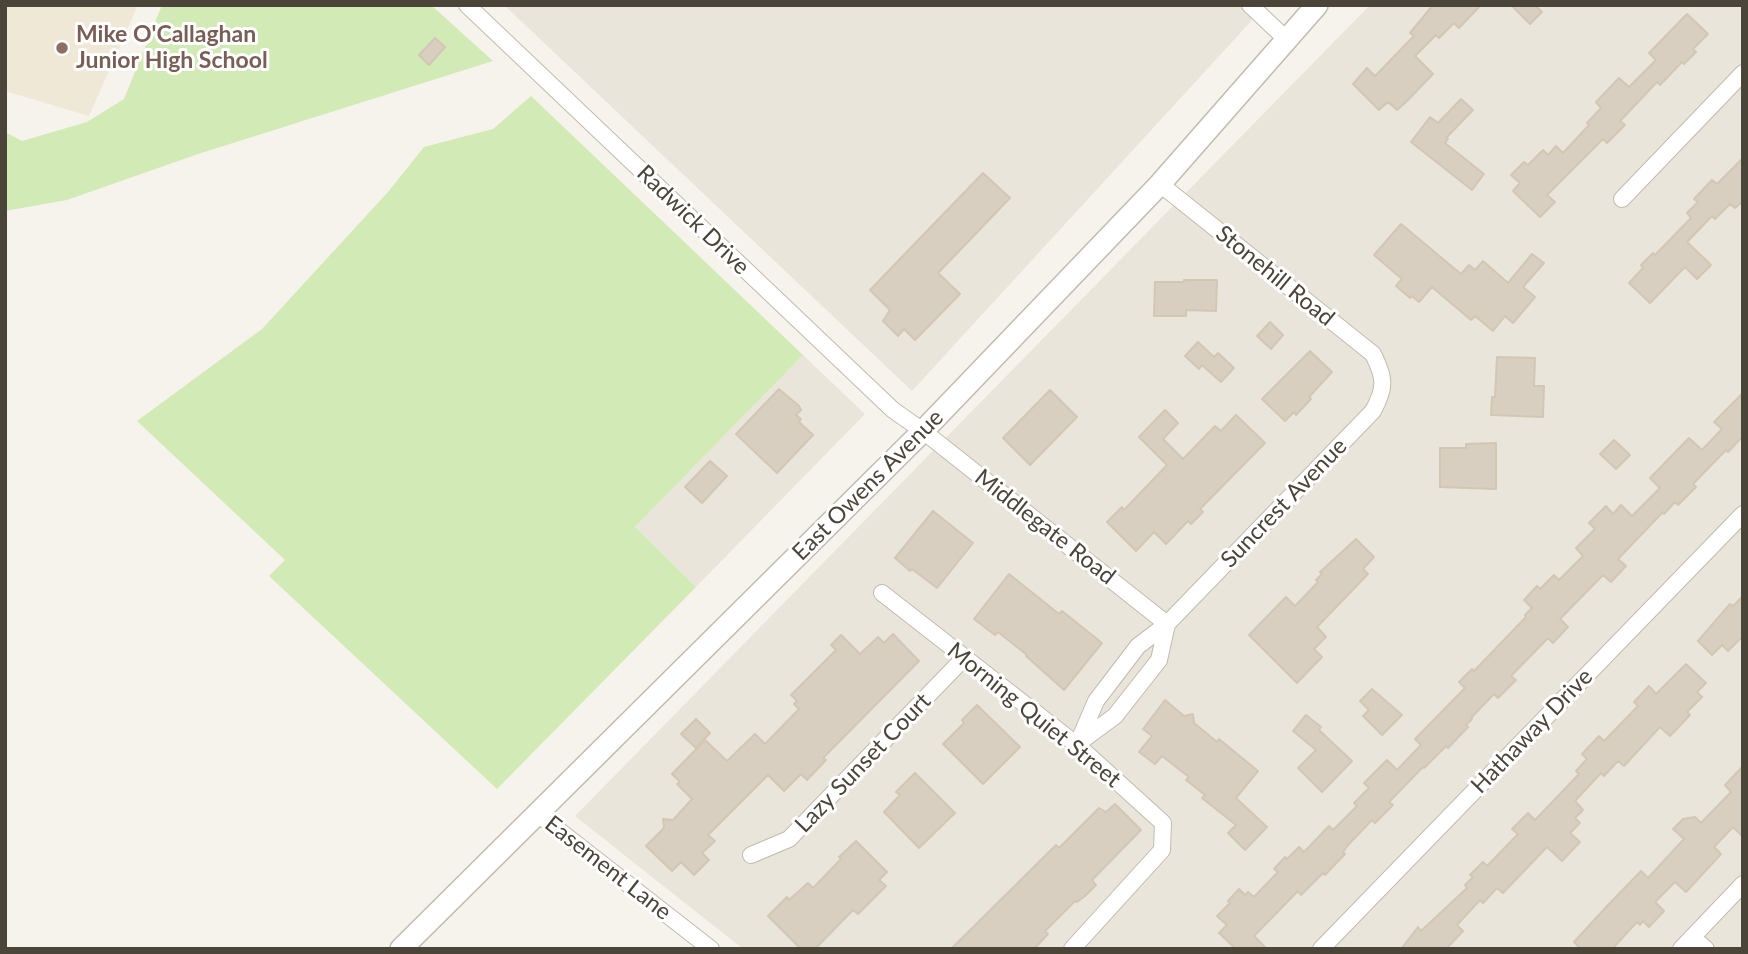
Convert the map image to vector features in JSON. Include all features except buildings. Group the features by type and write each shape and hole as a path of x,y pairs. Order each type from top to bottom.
{"street":[{"name":"Radwick Drive","path":"467,5 893,410 923,431"},
{"path":"1250,5 1286,39"},
{"name":"East Owens Avenue","path":"401,949 923,431 1160,184 1317,5"},
{"path":"1622,199 1743,74"},
{"name":"Stonehill Road","path":"1160,184 1373,354 1383,374"},
{"name":"Suncrest Avenue","path":"1077,745 1096,701 1138,646 1167,624 1373,411 1382,395 1383,374"},
{"name":"Middlegate Road","path":"923,431 1167,624"},
{"name":"Hathaway Drive","path":"1321,949 1743,514"},
{"name":"Morning Quiet Street","path":"882,593 1077,745 1163,823 1162,850 1072,949"},
{"path":"1077,745 1115,716 1159,660 1167,624"},
{"name":"Lazy Sunset Court","path":"751,855 789,839 965,657"},
{"name":"Easement Lane","path":"538,814 712,949"},
{"path":"1706,949 1686,943 1743,884"}],"shaded area":[{"name":"Mike O'Callaghan Junior High School","path":"5,5 138,5 89,116 5,91"},
{"path":"504,5 1266,5 912,391"},
{"path":"1370,5 1743,5 1743,949 743,949 575,816"},
{"path":"803,355 865,414 696,587 635,527"}],"green space":[{"path":"162,5 431,5 493,61 198,154 67,200 5,211 5,132 22,141 87,122 124,99"},
{"path":"531,96 803,355 635,527 696,587 497,789 269,576 285,560 137,421 262,329 388,192 424,147 493,129"}],"place":[{"name":"Mike O'Callaghan Junior High School","path":"62,48"}]}
